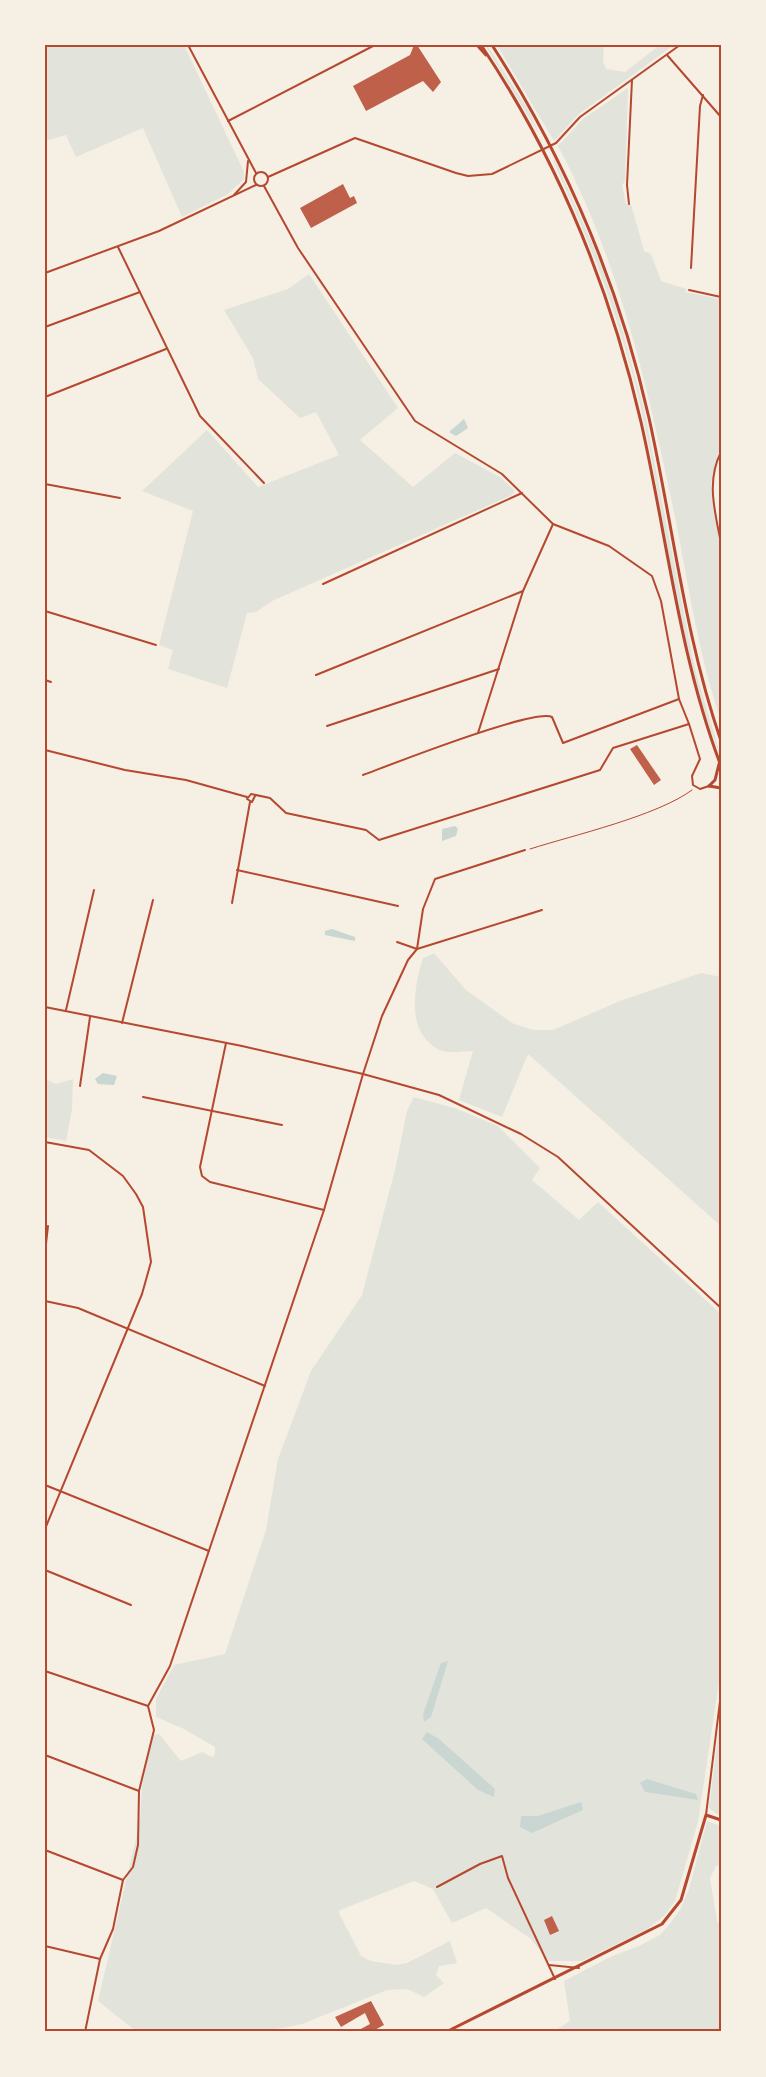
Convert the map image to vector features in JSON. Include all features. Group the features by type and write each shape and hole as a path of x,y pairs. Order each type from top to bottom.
{"main road":[{"path":"479,45 497,69 551,165 600,279 624,354 645,444 690,670 720,763 715,780 709,786"},
{"path":"492,45 559,161 608,274 632,350 649,418 692,639 721,741"},
{"path":"716,726 721,732"},
{"path":"709,786 721,788"},
{"path":"446,2032 645,1935 669,1917 685,1889 706,1815 721,1820"}],"street":[{"path":"188,45 256,173 254,178 256,185"},
{"path":"228,121 375,45"},
{"path":"264,186 268,177 355,138 456,173 468,176 492,174 556,143 580,117 680,45"},
{"path":"667,55 721,117"},
{"path":"629,204 627,185 632,80"},
{"path":"691,268 700,106 704,95"},
{"path":"232,197 246,183 248,159"},
{"path":"256,173 262,172 268,177"},
{"path":"45,273 197,215 256,185 264,186"},
{"path":"264,186 298,248 415,421 493,468 553,524 609,546 652,576 661,601 679,699 700,759 692,776 696,787 709,786"},
{"path":"118,247 200,416 264,483"},
{"path":"689,290 721,297"},
{"path":"45,327 140,292"},
{"path":"45,397 166,349"},
{"path":"721,452 716,462 712,489 721,543"},
{"path":"45,484 120,498"},
{"path":"323,584 522,493"},
{"path":"478,734 524,591 553,524"},
{"path":"316,675 524,591"},
{"path":"45,611 156,645"},
{"path":"327,726 498,669"},
{"path":"45,680 51,682"},
{"path":"363,775 478,734 546,714 556,722 562,743 679,699"},
{"path":"45,750 124,770 186,780 247,797 251,794 270,798 286,813 366,830 379,840 600,770 614,748 689,724"},
{"path":"232,903 250,802 255,796"},
{"path":"247,797 250,802"},
{"path":"85,2032 100,1959 113,1929 123,1880 133,1867 138,1845 139,1791 154,1730 148,1706 170,1666 324,1210 363,1074 387,1002 408,960 417,949 423,909 435,879 525,850"},
{"path":"237,870 398,906"},
{"path":"66,1011 94,890"},
{"path":"122,1023 153,900"},
{"path":"397,942 417,949 542,910"},
{"path":"45,1007 226,1043 363,1074 438,1095 542,1146 558,1157 721,1308"},
{"path":"80,1086 90,1017"},
{"path":"226,1043 200,1167 202,1176 210,1182 324,1210"},
{"path":"143,1097 213,1113 282,1125"},
{"path":"45,1142 89,1150 123,1176 143,1207 151,1263 142,1294 45,1529"},
{"path":"45,1253 48,1226"},
{"path":"45,1301 78,1308 265,1386"},
{"path":"45,1485 208,1551"},
{"path":"45,1570 131,1605"},
{"path":"45,1671 148,1706"},
{"path":"706,1815 721,1693"},
{"path":"45,1755 139,1791"},
{"path":"45,1850 123,1880"},
{"path":"437,1887 480,1863 502,1856 508,1878 555,1979"},
{"path":"45,1946 100,1959"},
{"path":"548,1965 579,1968"}],"path":[{"path":"525,850 634,816 683,797 696,787"}],"shaded area":[{"path":"45,45 184,45 244,172 244,179 228,194 182,217 143,128 76,157 66,135 45,141"},
{"path":"485,45 529,111 539,134"},
{"path":"497,45 604,45 603,61 606,69 625,72 660,45 674,45 579,114 554,141"},
{"path":"628,88 625,181 622,185 626,204 631,204 644,251 651,254 661,281 687,289 685,292 721,299 721,448 715,463 712,489 720,536 722,572 721,721 701,647 666,473 630,329 599,235 558,146 583,119"},
{"path":"555,160 599,259 617,311 644,409 695,669 721,757 693,672 633,376 603,282 580,221 553,161"},
{"path":"309,274 398,408 360,440 413,487 455,453 500,477 515,491 512,495 272,601 256,612 247,613 227,688 168,669 173,650 159,645 193,511 142,491 207,430 258,487 339,455 316,412 300,418 258,379 253,358 224,310 288,289"},
{"path":"464,419 468,428 456,436 449,432"},
{"path":"455,826 458,829 456,836 442,841 442,829"},
{"path":"332,929 355,937 355,941 325,935 325,931"},
{"path":"434,953 466,990 512,1023 533,1030 553,1030 620,1001 701,973 721,977 721,1226 528,1054 502,1117 459,1100 473,1051 440,1050 429,1043 421,1033 417,1022 415,996 417,982 423,958"},
{"path":"103,1073 117,1076 114,1085 98,1084 95,1079"},
{"path":"45,1079 56,1084 73,1079 72,1109 66,1141 45,1137"},
{"path":"414,1097 457,1109 498,1126 540,1168 532,1180 579,1220 598,1202 721,1314 721,1669 698,1822 675,1901 664,1916 646,1930 582,1961 548,1961 531,1939 486,1908 452,1923 433,1889 414,1881 340,1910 339,1913 361,1956 371,1961 397,1965 407,1963 450,1941 457,1963 439,1966 436,1975 444,1983 424,1997 407,1989 387,1990 302,2024 261,2032 137,2032 98,2001 140,1821 142,1786 153,1735 159,1734 181,1761 202,1752 212,1757 215,1754 215,1747 182,1728 156,1717 156,1699 174,1665 225,1654 266,1530 278,1459 311,1371 362,1295 395,1170 407,1111"},
{"path":"448,1661 431,1717 424,1722 423,1714 441,1663"},
{"path":"721,1712 721,1817 709,1808"},
{"path":"427,1732 439,1739 495,1789 494,1797 478,1790 422,1739"},
{"path":"647,1779 696,1794 698,1800 645,1792 640,1783"},
{"path":"581,1802 583,1810 532,1833 520,1827 521,1816 538,1816"},
{"path":"707,1821 721,1826 721,1864 716,1866 710,1878 717,1921 721,1926 721,2032 553,2032 570,2021 564,1981 660,1935 680,1910 689,1889"}],"building":[{"path":"414,45 417,45 441,82 433,92 423,81 366,111 353,86 410,55"},
{"path":"343,184 350,198 354,196 357,203 311,228 300,208"},
{"path":"637,745 661,780 654,785 630,749"},
{"path":"552,1916 559,1931 550,1935 544,1920"},
{"path":"371,2001 384,2025 371,2032 360,2032 359,2030 370,2024 365,2013 341,2027 335,2017"}]}
